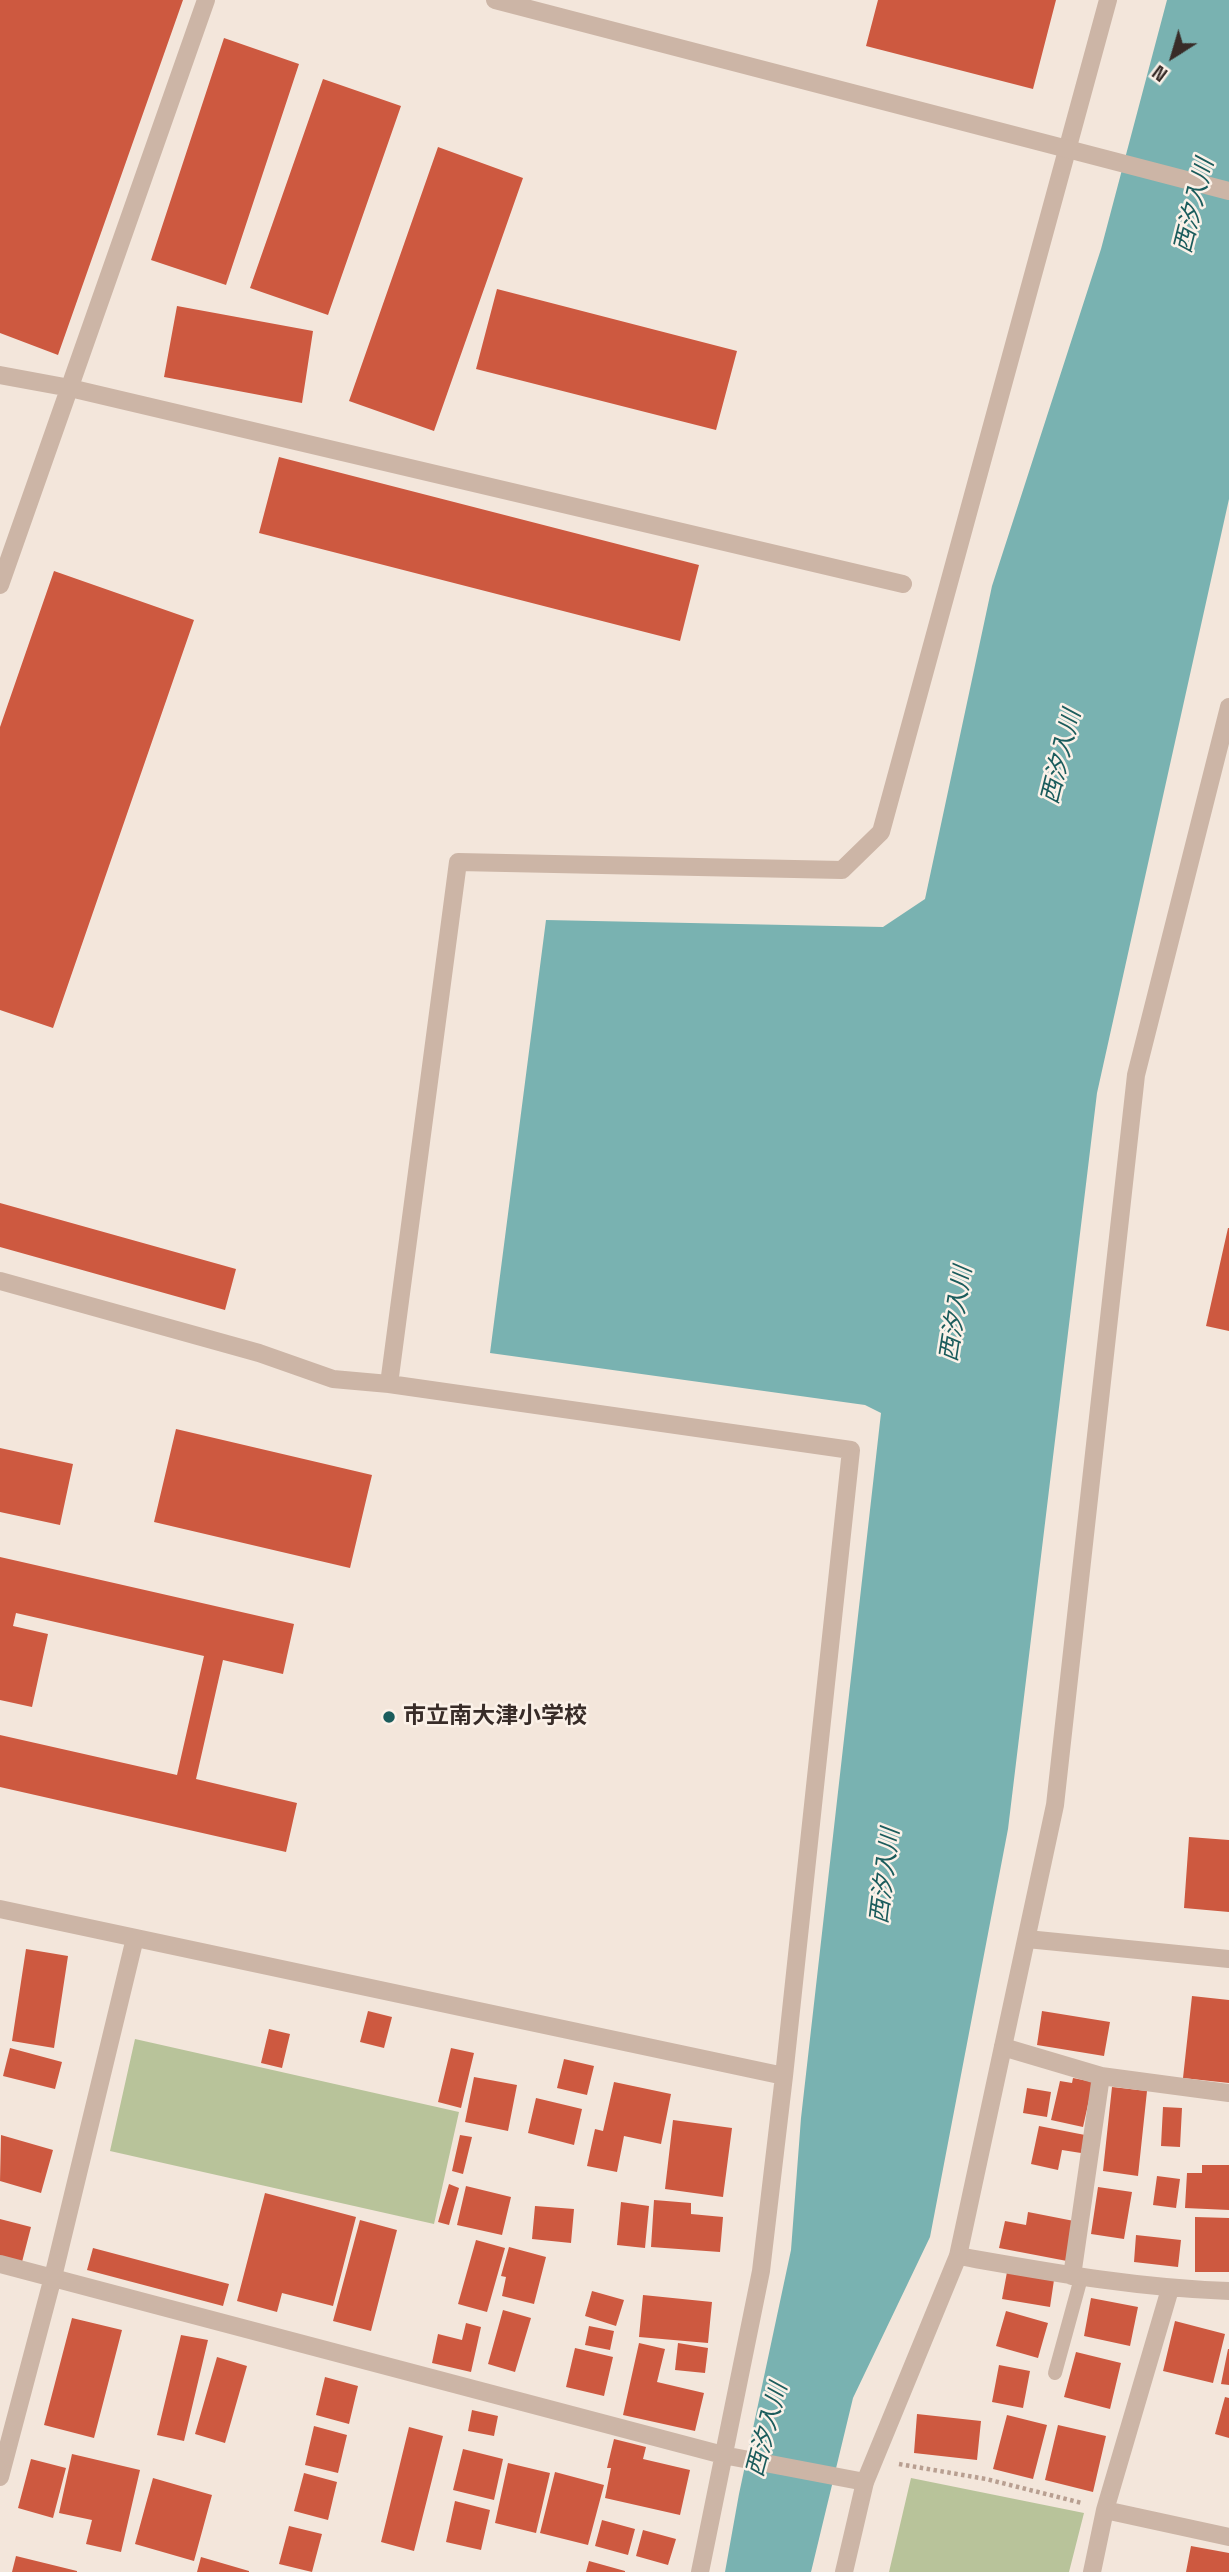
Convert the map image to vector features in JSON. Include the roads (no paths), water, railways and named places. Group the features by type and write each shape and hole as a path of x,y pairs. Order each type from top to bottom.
{"street":[{"path":"0,585 206,0"},
{"path":"495,0 1229,191"},
{"path":"389,1384 458,862 842,870 881,832 1108,0"},
{"path":"0,375 70,388 903,584"},
{"path":"844,2572 865,2482 958,2256 1055,1805 1136,1074 1229,706"},
{"path":"0,1281 259,1353 333,1379 389,1384 851,1450 761,2271 700,2572"},
{"path":"0,1909 784,2076"},
{"path":"0,2477 135,1938"},
{"path":"1027,1939 1229,1959"},
{"path":"1003,2047 1101,2076 1229,2093"},
{"path":"1076,2277 1101,2076"},
{"path":"958,2256 1076,2277 1170,2289 1229,2291"},
{"path":"0,2264 723,2455 865,2482"},
{"path":"1092,2572 1105,2510 1170,2289"},
{"path":"1105,2510 1229,2537"}],"lane":[{"path":"1055,2373 1076,2277"}],"water":[{"name":"西汐入川","path":"1167,0 1229,0 1229,499 1097,1093 1008,1829 930,2237 853,2398 811,2572 725,2572 791,2250 801,2118 881,1413 865,1405 490,1353 546,920 883,927 925,899 992,586 1101,249"}],"place":[{"name":"市立南大津小学校","path":"389,1717"}]}
